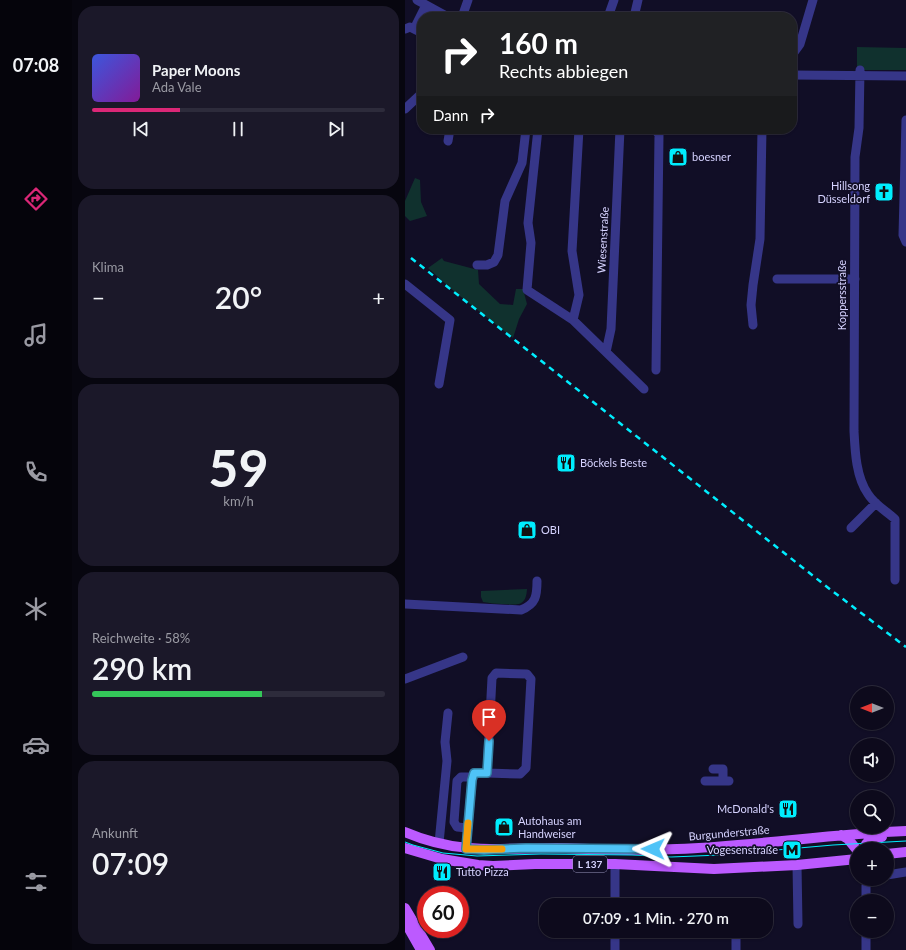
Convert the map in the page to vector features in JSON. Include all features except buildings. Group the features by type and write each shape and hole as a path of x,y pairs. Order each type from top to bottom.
{"main road":[{"name":"L 137","path":"841,835 901,831"},
{"path":"867,842 901,831"},
{"name":"Burgunderstraße","path":"405,832 439,844 466,849 484,850 526,848 677,849 841,835"},
{"path":"841,835 850,842"},
{"name":"L 137","path":"407,850 442,859 478,865 615,864 714,868 797,865 850,860"},
{"path":"894,853 906,852"},
{"path":"405,908 430,950"},
{"path":"405,922 421,950"}],"street":[{"path":"417,0 439,12"},
{"path":"464,12 468,0"},
{"path":"610,12 614,0"},
{"path":"635,12 638,0"},
{"path":"797,48 800,44 813,0"},
{"path":"421,12 426,5"},
{"path":"411,28 417,19"},
{"path":"797,75 859,73 906,76"},
{"name":"Koppersstraße","path":"859,73 859,128 855,157 855,449 862,484 868,495 895,519 895,580"},
{"path":"405,109 417,98"},
{"path":"906,120 903,235 906,242"},
{"path":"448,141 449,134"},
{"path":"477,265 494,262 498,255 505,202 523,163 526,134"},
{"path":"537,134 528,223 531,243 527,290 573,320 643,389"},
{"path":"573,320 579,295 572,251 579,134"},
{"name":"Wiesenstraße","path":"606,352 611,329 620,134"},
{"path":"656,370 658,134"},
{"path":"753,325 751,305 760,239 762,134"},
{"path":"777,279 855,279"},
{"path":"405,284 450,320 439,384"},
{"path":"851,528 879,505"},
{"path":"405,604 521,610 529,607 533,602 537,594 537,581"},
{"path":"405,679 463,657"},
{"path":"466,849 472,780 474,773 520,774 526,768 531,679 527,674 496,673 492,678 487,773"},
{"path":"439,844 447,761 445,742 448,713"},
{"path":"705,781 726,781 723,769 713,769"},
{"path":"468,828 457,827 453,822 457,781 461,777 470,777 472,780"},
{"path":"615,864 615,898"},
{"path":"797,865 798,924"},
{"path":"894,874 906,872"},
{"path":"615,938 615,950"},
{"path":"736,938 737,950"},
{"path":"866,938 866,950"}],"green space":[{"path":"857,47 906,48 906,70 857,70"},
{"path":"415,178 420,180 421,202 427,216 410,221 405,216 405,201"},
{"path":"442,258 444,261 478,270 479,284 500,304 513,305 516,289 523,289 527,304 519,319 513,338 456,293 428,268"},
{"path":"527,589 525,599 520,604 512,605 483,602 481,597 481,591"}],"tram line":[{"path":"405,842 443,853 477,856 541,854 671,857 720,855 833,845 906,841"}],"railway":[{"path":"411,258 831,590 906,647"}],"slow traffic":[{"path":"468,823 466,849 502,849"}],"place":[{"name":"boesner","path":"678,157"},
{"name":"Hillsong Düsseldorf","path":"884,192"},
{"name":"Böckels Beste","path":"566,463"},
{"name":"OBI","path":"527,530"},
{"name":"McDonald's","path":"788,809"},
{"name":"Autohaus am Handweiser","path":"504,827"},
{"name":"Vogesenstraße","path":"792,850"},
{"name":"Tutto Pizza","path":"442,872"}],"route":[{"path":"489,741 487,773 474,773 472,780 466,849 653,849"}]}
